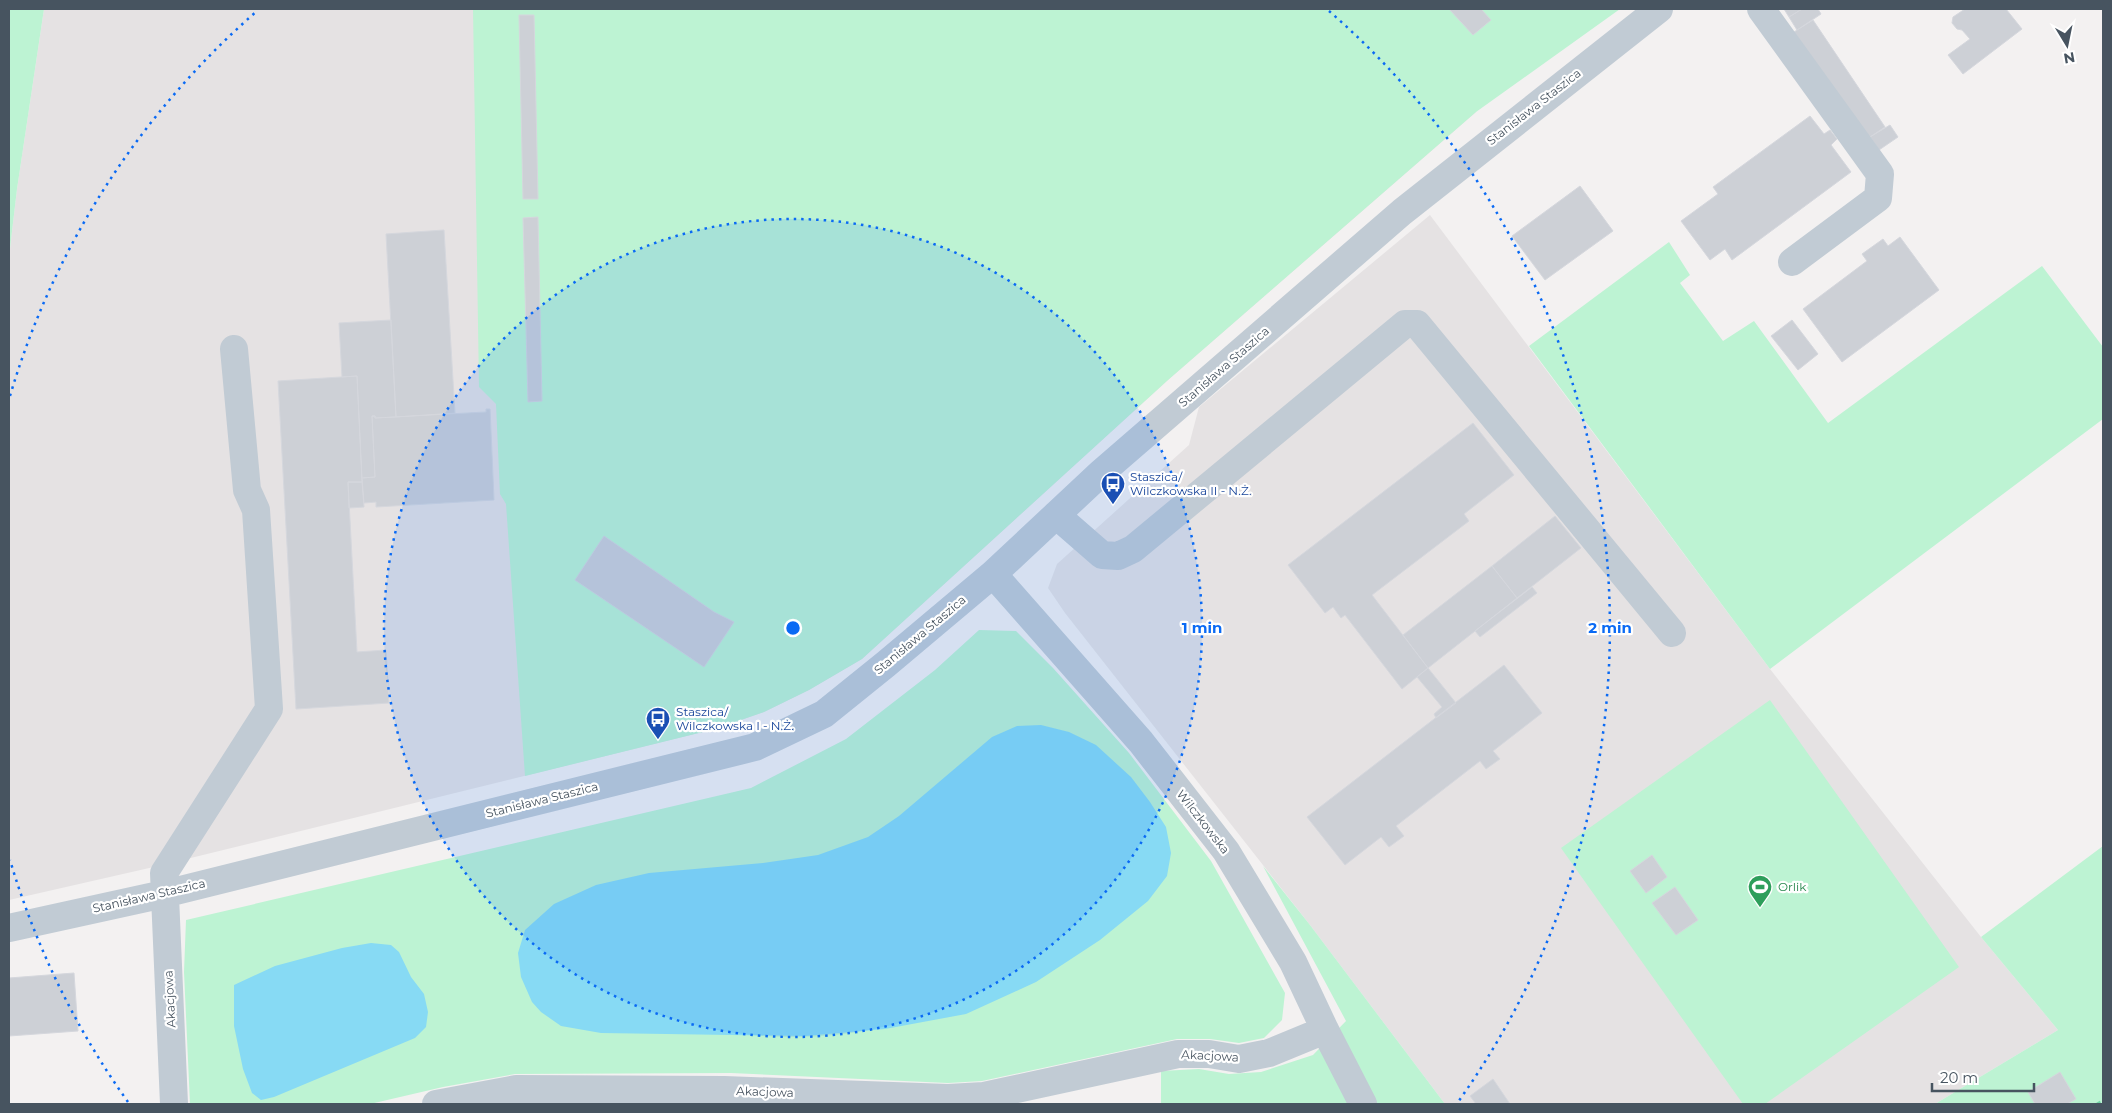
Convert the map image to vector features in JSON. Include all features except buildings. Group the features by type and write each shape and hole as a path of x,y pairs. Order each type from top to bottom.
{"street":[{"name":"Stanisława Staszica","path":"9,928 164,894 755,746 824,714 993,574 1102,472 1402,212 1659,9"},
{"path":"1761,9 1880,174 1878,198 1792,262"},
{"path":"1056,514 1102,555 1118,556 1133,549 1405,324 1417,324 1672,633"},
{"name":"Akacjowa","path":"174,1104 164,873 268,709 256,510 247,490 234,350"},
{"name":"Wilczkowska","path":"993,574 1141,742 1226,850 1293,962 1363,1104"},
{"name":"Akacjowa","path":"436,1104 516,1089 724,1090 948,1098 984,1096 1178,1054 1209,1054 1239,1059 1269,1053 1325,1030"}],"path":[{"path":"2097,1104 2103,1101"}],"shaded area":[{"path":"44,9 1347,9 1476,112 1168,380 862,659 809,690 764,712 715,729 158,866 9,900 9,257 17,189"},
{"path":"1430,215 1770,669 1981,937 2058,1030 1935,1104 1445,1104 1310,925 1065,613 1048,588 1057,564 1189,445 1199,407"}],"green space":[{"path":"9,9 44,9 17,189 9,257"},
{"path":"473,9 1620,9 1476,112 1168,380 862,659 809,690 764,712 715,729 525,776 506,504 500,494 496,404 479,387"},
{"path":"1669,242 1690,275 1680,283 1723,341 1754,321 1828,423 2042,266 2103,347 2103,419 1770,669 1529,346"},
{"path":"979,630 1016,631 1053,668 1129,753 1211,861 1285,993 1282,1020 1264,1038 1239,1043 1210,1039 1177,1039 982,1081 948,1083 731,1073 515,1074 443,1087 370,1104 190,1104 184,972 186,920 751,788 846,739 935,670"},
{"name":"Orlik","path":"1770,700 1959,967 1765,1104 1743,1104 1561,848"},
{"path":"2103,846 2103,1104 1935,1104 2058,1030 1981,937"},
{"path":"1263,866 1445,1104 1161,1104 1161,1071 1199,1069 1229,1074 1261,1072 1313,1055 1346,1021"}],"water":[{"path":"1041,725 1069,732 1096,745 1131,777 1166,827 1171,853 1167,876 1148,901 1100,940 1036,982 966,1014 885,1029 805,1036 601,1033 561,1026 541,1012 532,1002 521,977 518,953 525,930 554,904 596,885 649,873 763,863 818,855 868,837 899,816 992,737 1017,726"},
{"path":"371,943 391,945 399,952 411,977 424,994 428,1012 426,1027 415,1038 274,1097 261,1100 252,1093 243,1069 234,1026 234,985 275,966 342,948"}],"place":[{"name":"Staszica/ Wilczkowska II - N.Ż.","path":"1113,505"},
{"name":"Staszica/ Wilczkowska I - N.Ż.","path":"658,740"},
{"name":"Orlik","path":"1760,908"}]}
